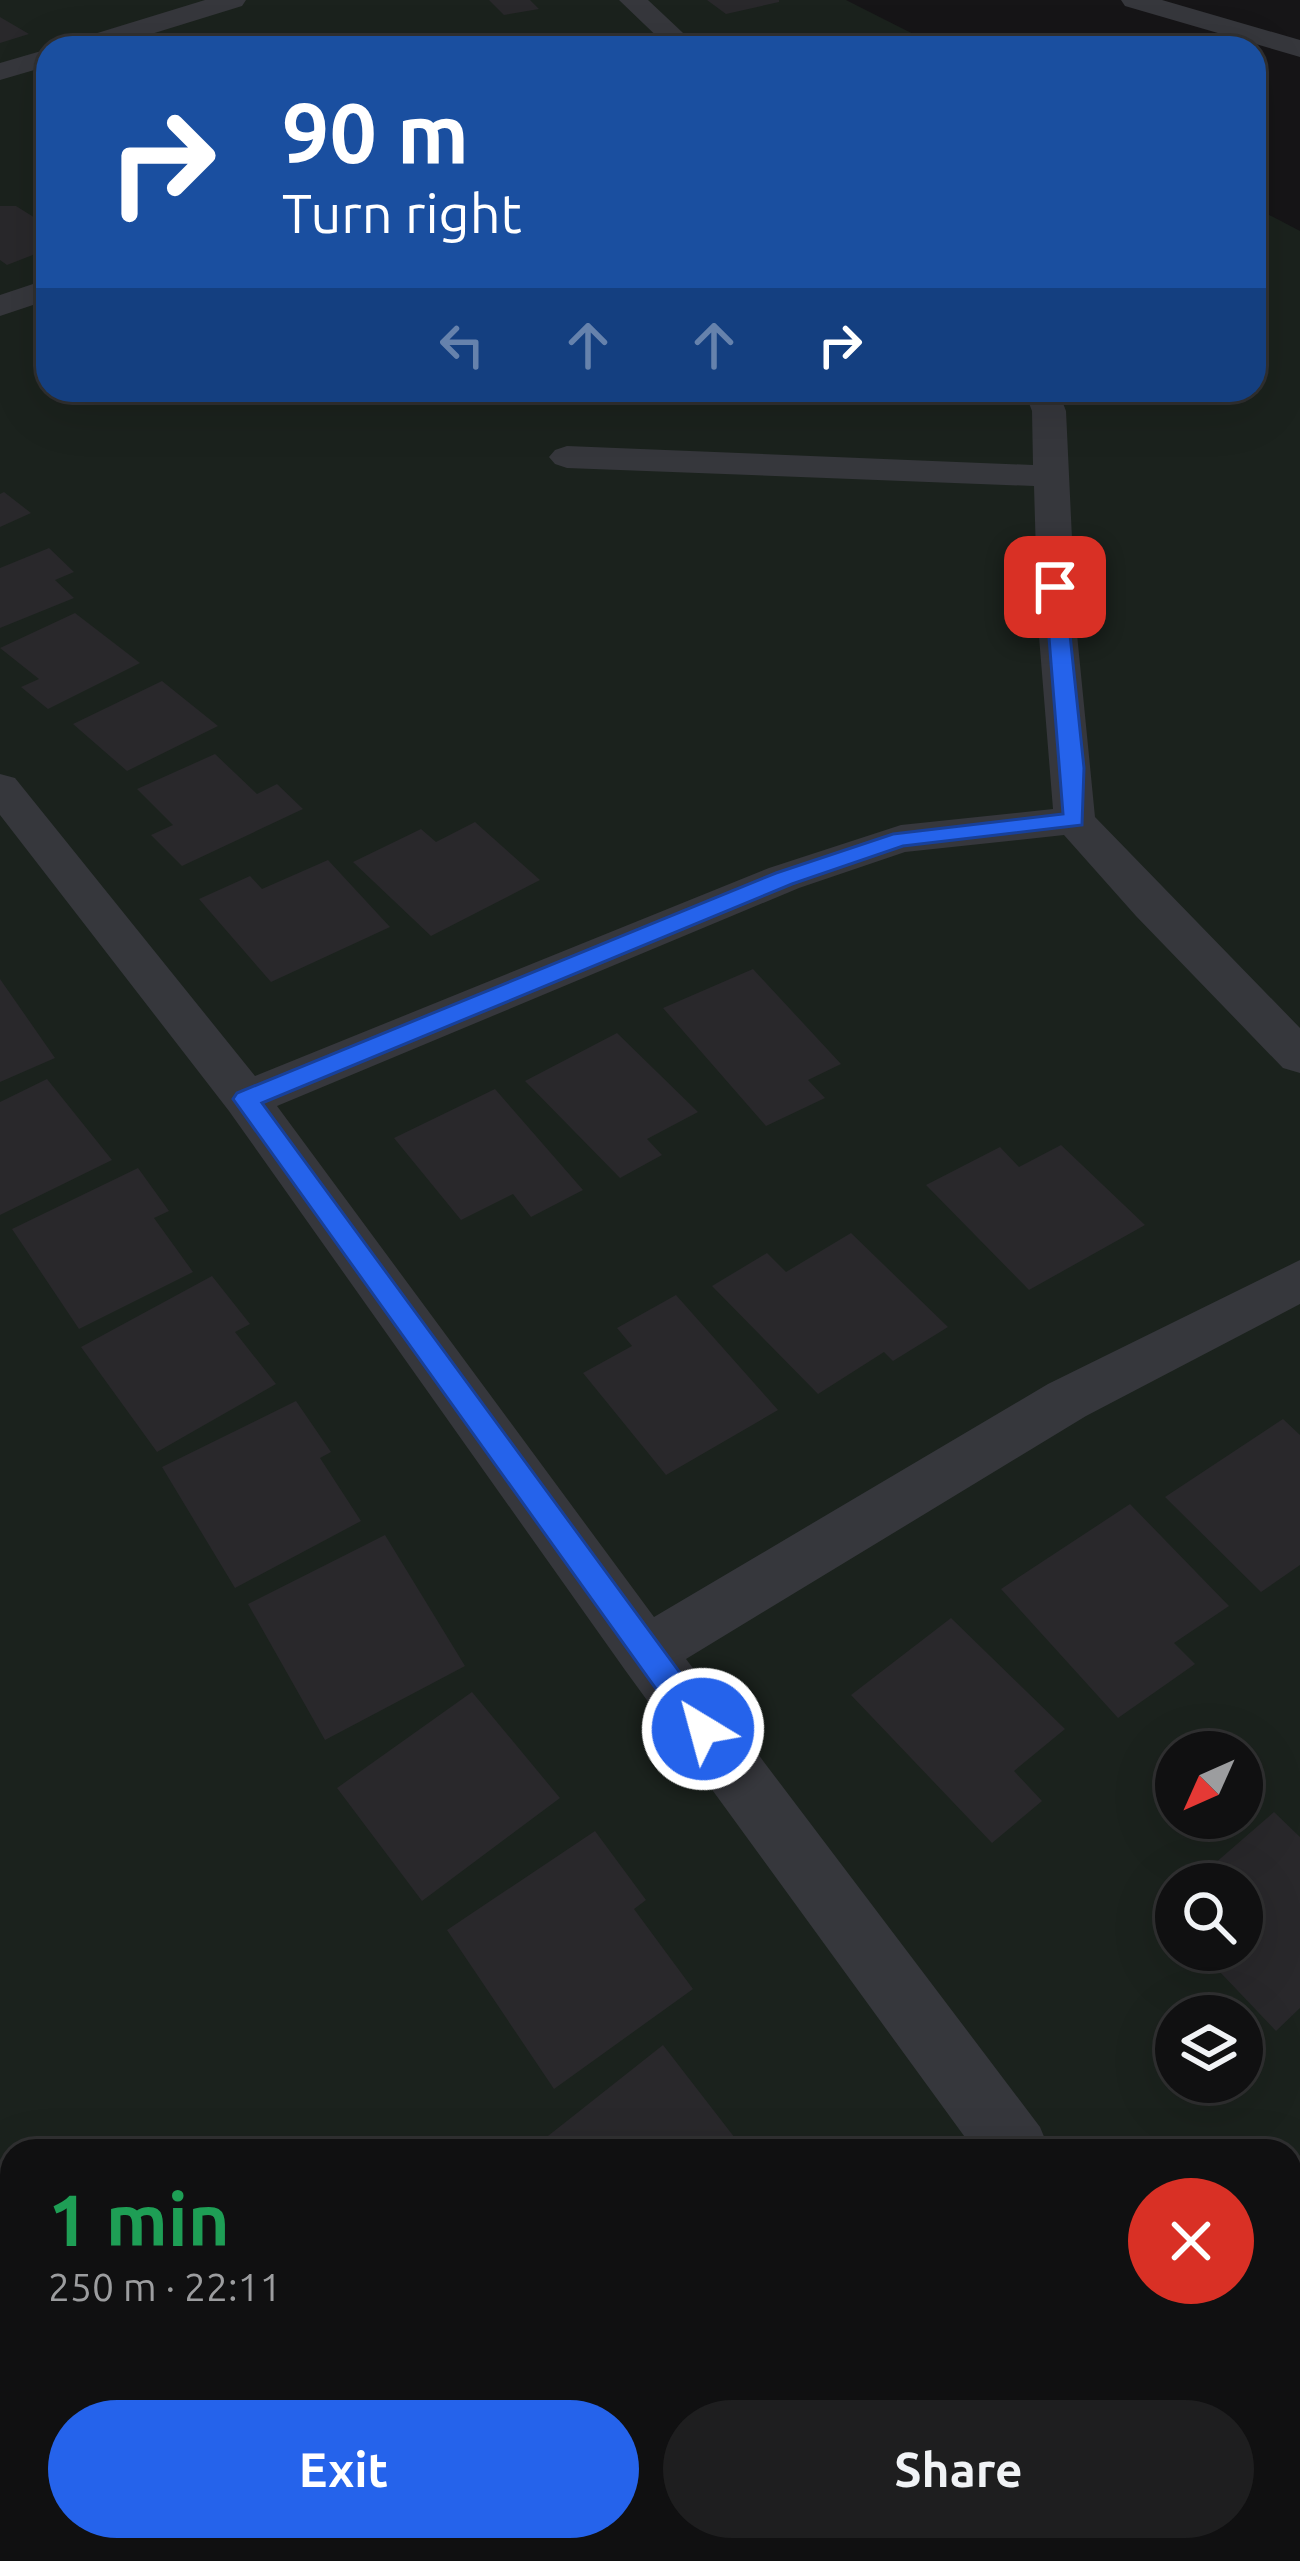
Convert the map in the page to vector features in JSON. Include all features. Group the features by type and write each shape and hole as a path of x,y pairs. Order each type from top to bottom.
{"street":[{"path":"117,36 233,0"},
{"path":"632,0 672,36"},
{"path":"1134,0 1256,36"},
{"path":"1266,39 1300,49"},
{"path":"0,72 36,61"},
{"path":"0,306 36,294"},
{"path":"1046,402 1074,820 1150,905 1300,1056"},
{"path":"567,458 1048,476"},
{"path":"0,787 246,1099 646,1652 1007,2139"},
{"path":"246,1099 784,878 901,839 1074,820"},
{"path":"646,1652 1067,1400 1300,1280"}],"shaded area":[{"path":"0,0 846,0 917,36 36,36 36,402 1266,402 1266,213 1300,231 1300,2139 0,2139"}],"building":[{"path":"489,0 530,0 539,9 504,15"},
{"path":"707,0 779,0 779,2 726,14"},
{"path":"0,17 29,34 0,43"},
{"path":"0,206 16,206 36,218 36,254 7,265 0,260"},
{"path":"4,492 31,513 0,527 0,494"},
{"path":"49,548 74,572 55,580 74,598 0,628 0,568"},
{"path":"75,613 140,663 48,709 21,687 39,679 0,648"},
{"path":"162,681 218,726 127,771 73,724"},
{"path":"215,754 257,794 277,784 303,809 182,866 151,835 173,825 137,789"},
{"path":"475,822 540,880 431,936 353,862 421,829 436,842"},
{"path":"328,860 390,927 271,982 199,899 250,876 262,889"},
{"path":"753,969 841,1064 808,1080 825,1098 766,1126 663,1008"},
{"path":"0,979 55,1058 0,1082"},
{"path":"617,1033 698,1112 647,1139 662,1155 620,1178 525,1081"},
{"path":"47,1079 112,1160 0,1215 0,1102"},
{"path":"495,1089 583,1190 531,1217 513,1194 461,1220 394,1138"},
{"path":"1061,1145 1145,1225 1029,1290 926,1185 1000,1147 1019,1167"},
{"path":"138,1168 169,1211 154,1218 193,1272 79,1329 12,1229"},
{"path":"851,1233 948,1327 893,1361 884,1352 818,1394 712,1286 767,1253 786,1272"},
{"path":"212,1276 250,1324 235,1332 276,1384 157,1452 81,1347"},
{"path":"676,1295 778,1410 666,1475 583,1373 632,1346 617,1328"},
{"path":"296,1401 331,1452 320,1458 361,1521 235,1588 162,1467"},
{"path":"1283,1419 1300,1435 1300,1565 1261,1592 1165,1497"},
{"path":"1130,1504 1229,1606 1174,1643 1195,1664 1118,1718 1001,1589"},
{"path":"385,1535 465,1666 325,1740 248,1604"},
{"path":"951,1618 1065,1729 1014,1771 1042,1801 992,1843 851,1695"},
{"path":"472,1692 560,1798 422,1901 337,1788"},
{"path":"1274,1812 1300,1837 1300,2008 1276,2031 1263,2017 1263,1995 1242,1995 1219,1971 1263,1971 1263,1863 1215,1863 1243,1839 1263,1839 1263,1822"},
{"path":"595,1831 646,1900 634,1909 693,1989 554,2089 447,1930"},
{"path":"663,2045 736,2139 544,2139"}],"route":[{"path":"703,1729 246,1099 784,878 901,839 1074,820 1055,587"}]}
